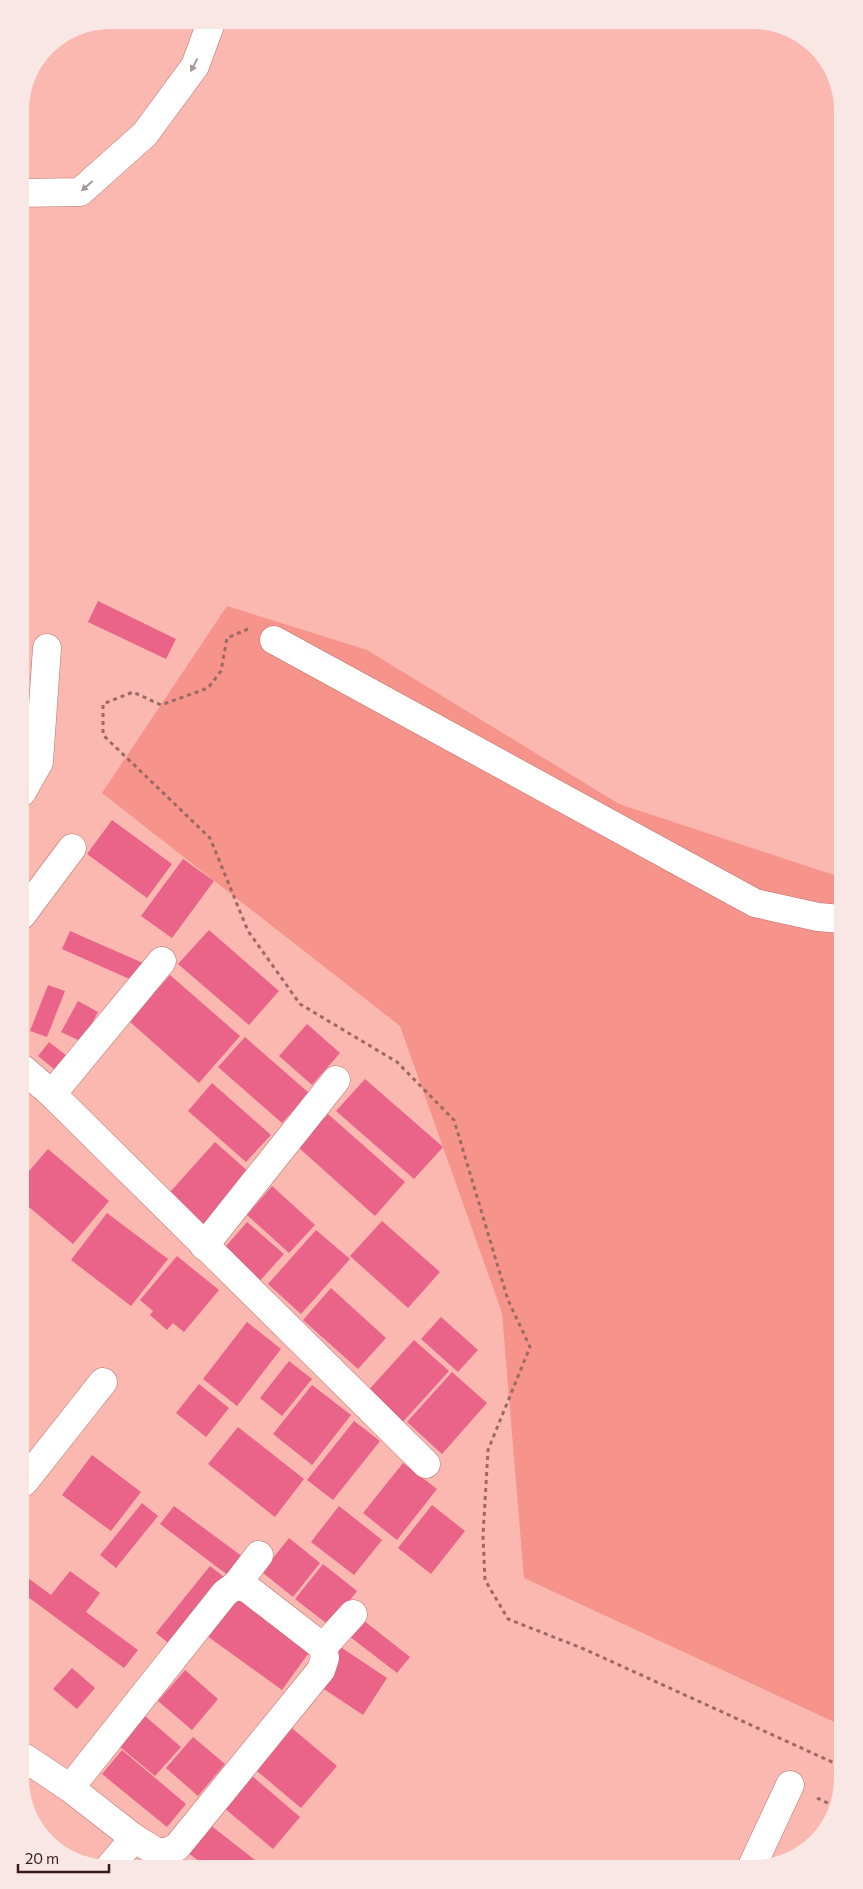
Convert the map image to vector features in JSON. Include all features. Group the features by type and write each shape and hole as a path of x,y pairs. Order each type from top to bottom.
{"street":[{"path":"29,193 80,192 145,134 195,66 209,29"},
{"path":"274,640 755,903 818,917 834,918"},
{"path":"29,780 39,762 47,648"},
{"path":"29,906 72,848"},
{"path":"52,1094 162,960"},
{"path":"29,1074 52,1094 426,1464"},
{"path":"204,1246 336,1080"},
{"path":"29,1476 102,1382"},
{"path":"70,1788 225,1593 236,1585 259,1555"},
{"path":"29,1761 70,1788 134,1838 156,1851 165,1853 177,1847 321,1670 325,1658 323,1647 248,1590 236,1585"},
{"path":"323,1647 353,1614"},
{"path":"755,1860 790,1785"},
{"path":"116,1860 134,1838"}],"path":[{"path":"274,640 247,629 227,638 221,671 208,688 161,705 133,692 103,704 103,734 210,838 248,931 300,1004 397,1062 454,1120 508,1300 530,1347 488,1450 483,1536 485,1580 508,1618 584,1649 834,1763"}],"shaded area":[{"path":"227,606 367,650 619,804 834,875 834,1722 524,1578 502,1313 400,1026 102,793"}],"building":[{"path":"98,601 176,639 166,659 88,622"},
{"path":"112,820 172,864 147,898 87,854"},
{"path":"183,859 214,881 172,938 141,916"},
{"path":"209,930 279,991 249,1025 178,964"},
{"path":"70,931 143,963 134,981 62,949"},
{"path":"170,975 240,1036 199,1083 129,1021"},
{"path":"48,985 65,991 47,1037 30,1031"},
{"path":"78,1001 98,1012 82,1042 61,1032"},
{"path":"307,1024 340,1053 312,1085 279,1056"},
{"path":"245,1037 309,1093 282,1123 218,1067"},
{"path":"49,1042 71,1059 59,1073 38,1056"},
{"path":"365,1079 443,1147 414,1179 336,1111"},
{"path":"212,1083 271,1135 246,1162 188,1111"},
{"path":"328,1114 405,1182 375,1216 298,1147"},
{"path":"215,1142 250,1173 197,1232 162,1201"},
{"path":"48,1149 109,1201 73,1244 29,1207 29,1171"},
{"path":"272,1186 315,1225 289,1253 247,1215"},
{"path":"107,1213 168,1259 131,1306 71,1260"},
{"path":"382,1221 440,1272 408,1308 350,1256"},
{"path":"247,1222 284,1254 257,1284 221,1252"},
{"path":"316,1230 350,1259 301,1314 268,1284"},
{"path":"177,1256 219,1290 184,1332 173,1323 167,1330 150,1315 153,1311 140,1300"},
{"path":"331,1288 386,1338 358,1369 303,1320"},
{"path":"441,1317 478,1350 458,1372 421,1339"},
{"path":"247,1322 281,1349 237,1406 203,1379"},
{"path":"414,1340 449,1371 401,1424 366,1393"},
{"path":"289,1361 312,1379 282,1416 260,1398"},
{"path":"452,1372 487,1403 442,1454 407,1422"},
{"path":"199,1384 229,1408 206,1437 176,1413"},
{"path":"312,1385 351,1415 312,1465 273,1434"},
{"path":"354,1421 380,1441 333,1500 307,1480"},
{"path":"238,1427 304,1479 275,1517 208,1464"},
{"path":"92,1455 141,1492 111,1531 62,1495"},
{"path":"403,1463 437,1489 397,1540 363,1513"},
{"path":"142,1503 158,1516 116,1568 100,1555"},
{"path":"432,1505 465,1531 431,1574 398,1548"},
{"path":"174,1506 243,1557 229,1576 160,1524"},
{"path":"339,1506 382,1540 354,1575 311,1542"},
{"path":"289,1538 320,1563 293,1597 262,1572"},
{"path":"323,1564 357,1591 330,1626 295,1599"},
{"path":"210,1566 228,1580 173,1647 156,1633"},
{"path":"70,1571 100,1593 86,1612 138,1650 124,1668 29,1598 29,1579 51,1595"},
{"path":"238,1593 313,1647 282,1690 207,1636"},
{"path":"363,1620 410,1657 397,1673 349,1636"},
{"path":"339,1646 387,1678 363,1715 315,1683"},
{"path":"72,1668 95,1688 77,1709 53,1689"},
{"path":"185,1670 218,1699 192,1730 158,1701"},
{"path":"145,1716 181,1747 155,1776 119,1746"},
{"path":"287,1724 337,1766 301,1808 251,1766"},
{"path":"193,1737 225,1764 198,1796 166,1768"},
{"path":"122,1750 186,1804 167,1827 102,1774"},
{"path":"251,1775 300,1817 273,1849 223,1807"},
{"path":"205,1821 255,1860 197,1860 183,1849"}]}
